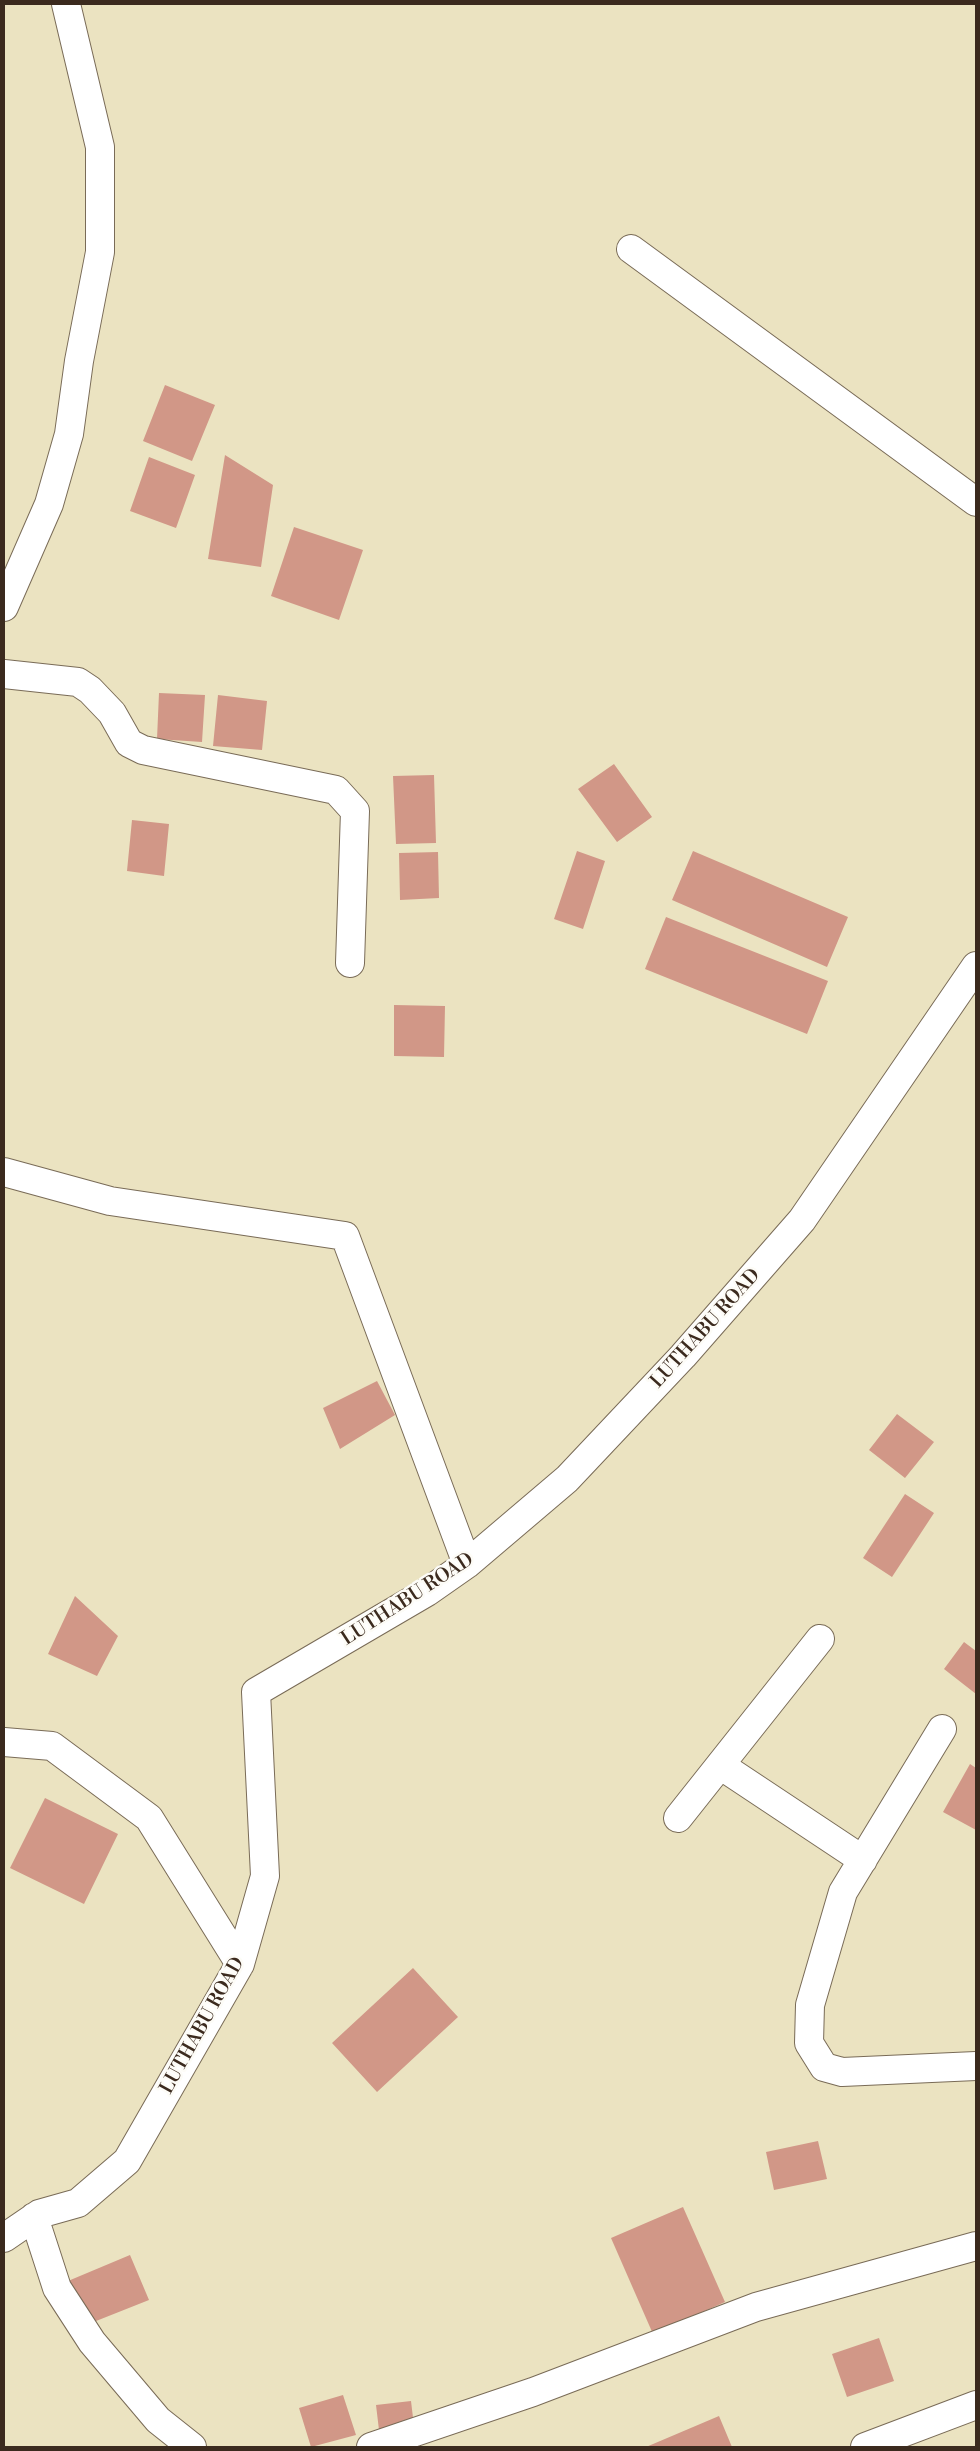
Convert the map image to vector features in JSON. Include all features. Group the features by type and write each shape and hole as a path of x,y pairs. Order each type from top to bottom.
{"street":[{"path":"4,607 49,504 69,434 79,361 100,252 100,147 66,4"},
{"path":"631,249 976,502"},
{"path":"4,674 78,682 90,690 112,713 129,743 143,750 336,790 355,811 350,963"},
{"name":"LUTHABU ROAD","path":"4,2238 39,2214 78,2203 127,2162 240,1964 265,1876 256,1692 427,1592 467,1564 567,1479 683,1356 802,1220 976,966"},
{"path":"4,1172 110,1201 345,1236 467,1564"},
{"path":"678,1818 820,1639"},
{"path":"942,1729 843,1892 810,2004 809,2043 824,2067 842,2072 976,2066"},
{"path":"4,1742 52,1746 149,1818 240,1964"},
{"path":"720,1765 863,1860"},
{"path":"34,2217 57,2288 92,2342 158,2420 192,2447"},
{"path":"371,2447 533,2392 756,2307 976,2246"},
{"path":"864,2447 976,2405"}],"building":[{"path":"165,385 215,405 192,461 143,441"},
{"path":"225,455 273,485 261,567 208,559"},
{"path":"149,457 195,475 176,528 130,511"},
{"path":"294,527 363,550 339,620 271,596"},
{"path":"159,693 205,695 202,742 157,739"},
{"path":"218,695 267,701 262,750 213,746"},
{"path":"614,764 652,817 617,842 578,789"},
{"path":"434,775 436,843 396,844 393,776"},
{"path":"132,820 169,824 164,876 127,871"},
{"path":"577,851 605,861 583,929 554,919"},
{"path":"693,851 848,917 827,967 672,900"},
{"path":"438,852 439,898 400,900 399,853"},
{"path":"666,917 828,981 807,1034 645,969"},
{"path":"394,1005 445,1006 444,1057 394,1056"},
{"path":"377,1381 395,1415 340,1449 323,1408"},
{"path":"897,1414 934,1442 905,1478 869,1450"},
{"path":"905,1494 934,1513 892,1577 863,1558"},
{"path":"75,1596 118,1636 97,1676 48,1654"},
{"path":"964,1642 976,1651 976,1694 944,1669"},
{"path":"970,1764 976,1768 976,1830 943,1812"},
{"path":"45,1798 118,1834 84,1904 10,1868"},
{"path":"413,1968 458,2017 377,2092 332,2043"},
{"path":"818,2141 827,2179 774,2190 766,2152"},
{"path":"683,2207 725,2302 653,2334 611,2238"},
{"path":"130,2255 149,2300 86,2325 68,2281"},
{"path":"879,2338 894,2381 847,2397 832,2354"},
{"path":"343,2395 356,2435 311,2447 299,2408"},
{"path":"411,2401 414,2426 379,2430 376,2405"},
{"path":"719,2416 732,2447 646,2447"}]}
